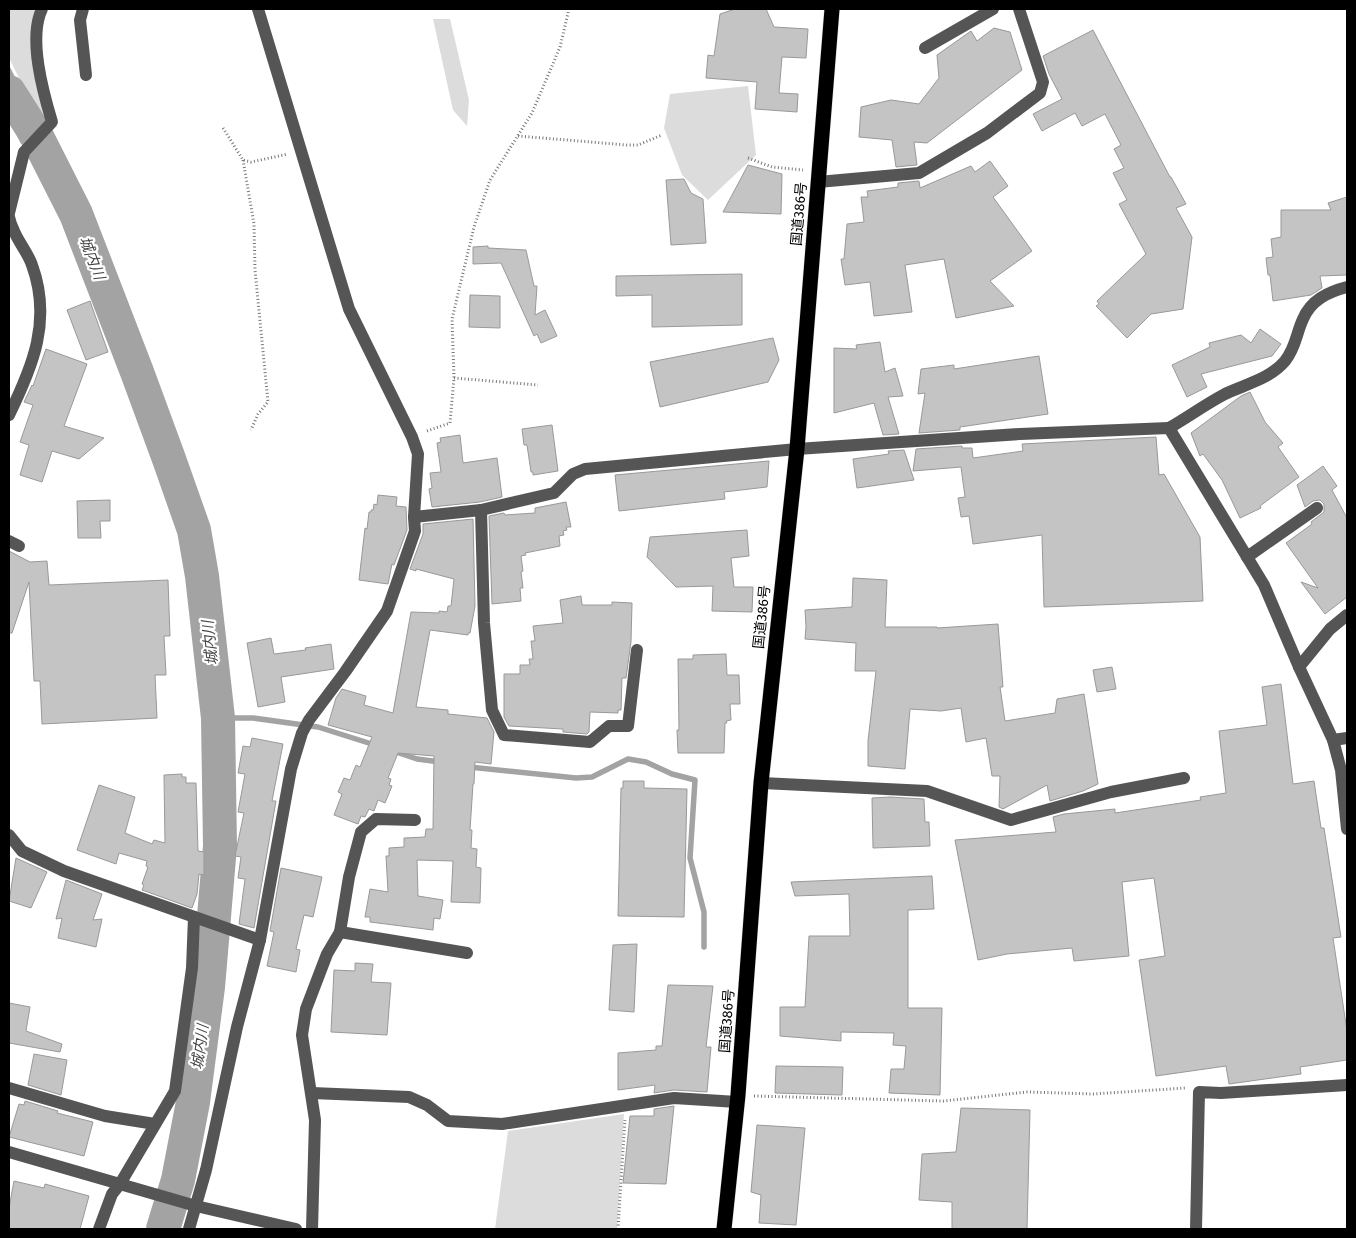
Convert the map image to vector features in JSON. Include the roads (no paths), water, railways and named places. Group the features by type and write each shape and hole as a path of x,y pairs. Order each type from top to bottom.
{"highway":[{"name":"国道386号","path":"724,1229 738,1098 761,783 796,449 832,9"}],"street":[{"path":"9,213 24,152 52,122 43,90 36,40 42,9"},
{"path":"83,9 80,20 86,75"},
{"path":"189,1229 206,1170 237,1027 260,940 291,769 302,733 309,720 345,672 386,611 415,531 414,516 418,454 412,437 349,309 258,9"},
{"path":"925,48 993,9"},
{"path":"818,182 919,172 987,134 1040,93 1043,82 1019,9"},
{"path":"9,217 14,232 32,263 40,290 41,310 38,342 12,399 9,416"},
{"path":"414,516 481,510 554,493 573,474 585,469 796,449 1020,434 1169,428 1224,395 1270,375 1285,361 1297,340 1303,319 1314,301 1336,290 1347,288"},
{"path":"1169,428 1264,585 1299,667 1334,740 1346,799 1347,829"},
{"path":"1247,557 1318,508"},
{"path":"481,510 484,623 492,710 504,735 590,742 609,726 628,726 637,650"},
{"path":"1299,667 1330,630 1347,615"},
{"path":"1334,740 1347,738"},
{"path":"761,783 927,791 1010,820 1111,792 1184,778"},
{"path":"312,1229 315,1120 302,1035 306,1009 327,954 340,932 349,877 361,832 376,819 415,820"},
{"path":"9,835 22,851 64,871 260,940"},
{"path":"99,1229 112,1194 120,1184 175,1091 197,918"},
{"path":"340,932 467,953"},
{"path":"1196,1229 1199,1092 1221,1093 1347,1085"},
{"path":"9,1088 105,1116 155,1124"},
{"path":"312,1094 409,1097 427,1105 448,1121 502,1124 536,1121 674,1098 738,1098"},
{"path":"9,1152 196,1206 296,1229"}],"waterway":[{"name":"城内川","path":"9,92 35,133 76,214 137,372 194,530 202,576 218,718 220,846 208,987 193,1102 178,1180 163,1229"},
{"path":"218,718 253,718 318,727 375,745"},
{"path":"393,751 417,759 440,762"},
{"path":"469,767 576,778 592,777 628,759 646,762 672,774 695,780 690,858 704,912 704,947"}]}
